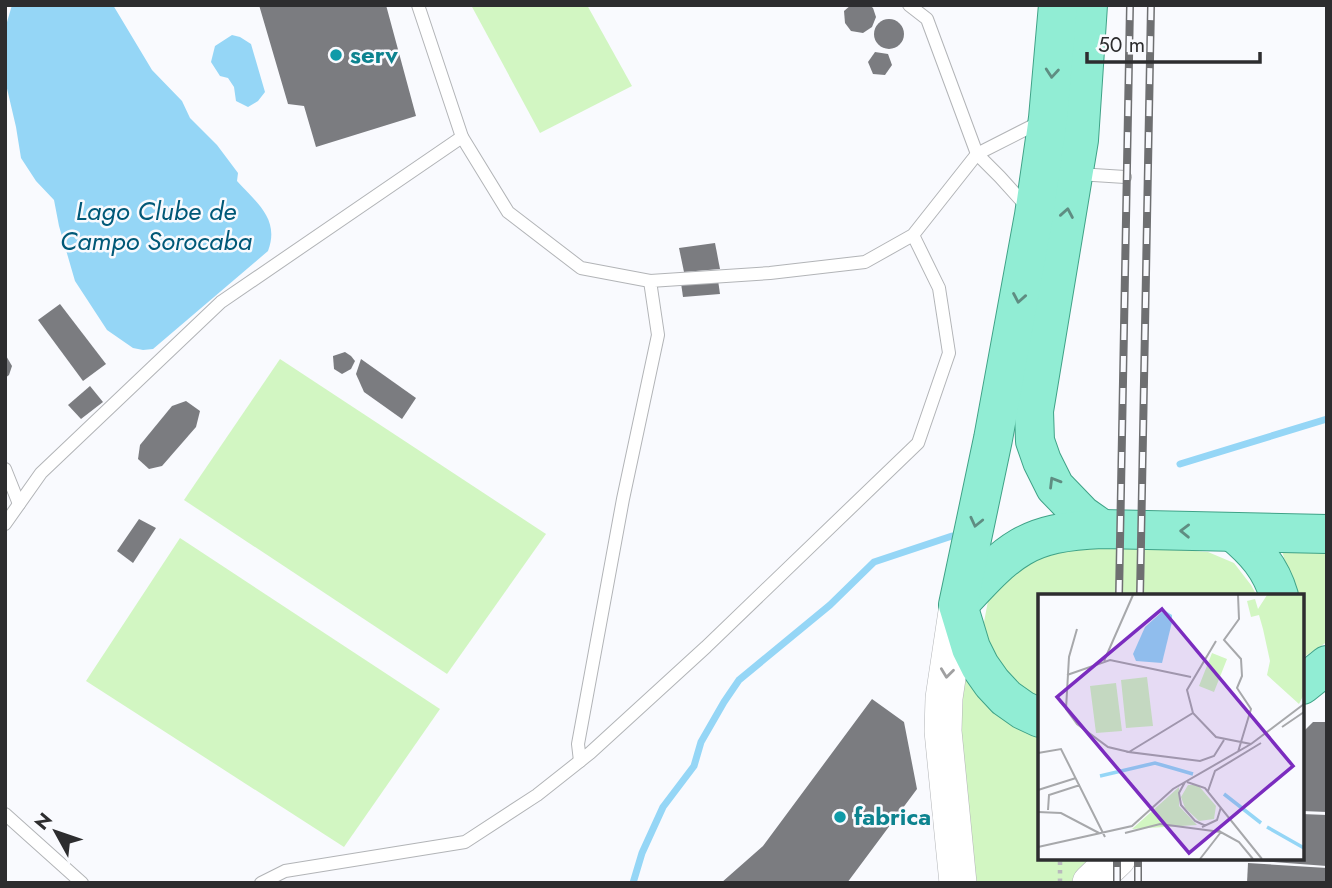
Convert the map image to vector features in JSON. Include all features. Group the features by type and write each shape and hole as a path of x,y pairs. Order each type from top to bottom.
{"main road":[{"path":"958,883 943,731 944,698 958,605 991,452 1034,215 1048,118 1058,5"},
{"path":"1088,5 1079,140 1034,411 1035,441 1055,487 1082,515 1102,529"},
{"path":"958,605 994,566 1015,549 1051,534 1102,529 1327,534"},
{"path":"1233,532 1263,561 1276,583 1279,594"},
{"path":"958,605 971,648 992,683 1006,698 1038,717"},
{"path":"1304,665 1327,653"},
{"path":"1304,683 1327,665"},
{"path":"1091,883 1115,860"}],"lane":[{"path":"418,5 462,136 508,212 581,268 650,281 865,262 913,235 977,154 1048,118"},
{"path":"909,5 927,19 977,154 1034,215"},
{"path":"5,524 41,472 221,302 462,136"},
{"path":"1074,174 1125,177"},
{"path":"261,883 285,871 465,842 537,795 590,754 706,647 918,443 949,353 939,288 913,235"},
{"path":"580,761 578,744 623,499 658,335 650,281"},
{"path":"5,469 19,504"},
{"path":"5,814 82,883"}],"path":[{"path":"1060,860 1060,883"}],"green space":[{"path":"471,5 587,5 632,86 540,133"},
{"path":"280,359 546,534 447,674 184,500"},
{"path":"180,538 440,709 344,847 86,681"},
{"path":"1084,542 1208,552 1234,563 1256,594 1038,594 1038,704 1018,693 985,641 984,622 988,601 1030,557"},
{"path":"1281,548 1327,549 1327,642 1304,657 1304,594 1295,594"},
{"path":"964,666 1038,733 1038,860 1101,860 1076,883 970,883 958,762"}],"water":[{"name":"Lago Clube de Campo Sorocaba","path":"12,5 113,5 152,70 182,101 190,118 217,145 238,173 237,181 259,204 269,221 271,240 268,251 153,349 133,348 107,330 75,281 54,200 36,181 21,158 5,80 5,29"},
{"path":"232,35 251,44 265,92 258,101 248,107 236,101 234,87 228,78 220,76 211,62 215,46"}],"building":[{"name":"serv","path":"259,5 386,5 416,116 316,147 304,106 288,104"},
{"path":"851,5 869,5 873,8 876,17 872,27 863,33 851,31 845,23 844,11"},
{"path":"889,19 900,23 904,34 900,45 889,49 878,45 874,34 878,23"},
{"path":"875,52 888,54 892,65 885,75 873,74 868,62"},
{"path":"715,243 720,269 684,272 679,248"},
{"path":"718,280 720,294 683,297 681,283"},
{"path":"60,304 106,364 83,381 38,320"},
{"path":"345,352 355,361 351,369 342,374 334,369 333,356"},
{"path":"5,354 12,366 5,378"},
{"path":"361,359 416,398 402,419 364,392 356,374"},
{"path":"90,386 103,402 81,419 68,405"},
{"path":"186,401 200,411 196,427 162,466 149,469 138,459 140,445 172,406"},
{"path":"139,519 156,528 133,563 117,551"},
{"name":"fabrica","path":"872,699 904,722 917,789 847,883 721,883 763,846"},
{"path":"1313,722 1327,722 1327,812 1304,811 1304,731"},
{"path":"1304,814 1327,815 1327,866 1245,860 1304,860"},
{"path":"1248,863 1327,868 1327,883 1247,883"}],"waterway":[{"path":"1180,464 1327,419"},
{"path":"633,883 642,853 663,807 694,766 701,742 739,680 830,605 874,562 952,536"}],"railway":[{"path":"1119,594 1130,5"},
{"path":"1140,594 1151,5"},
{"path":"1117,860 1117,883"},
{"path":"1138,860 1138,883"}],"place":[{"name":"serv","path":"336,55"},
{"name":"fabrica","path":"840,817"}]}
